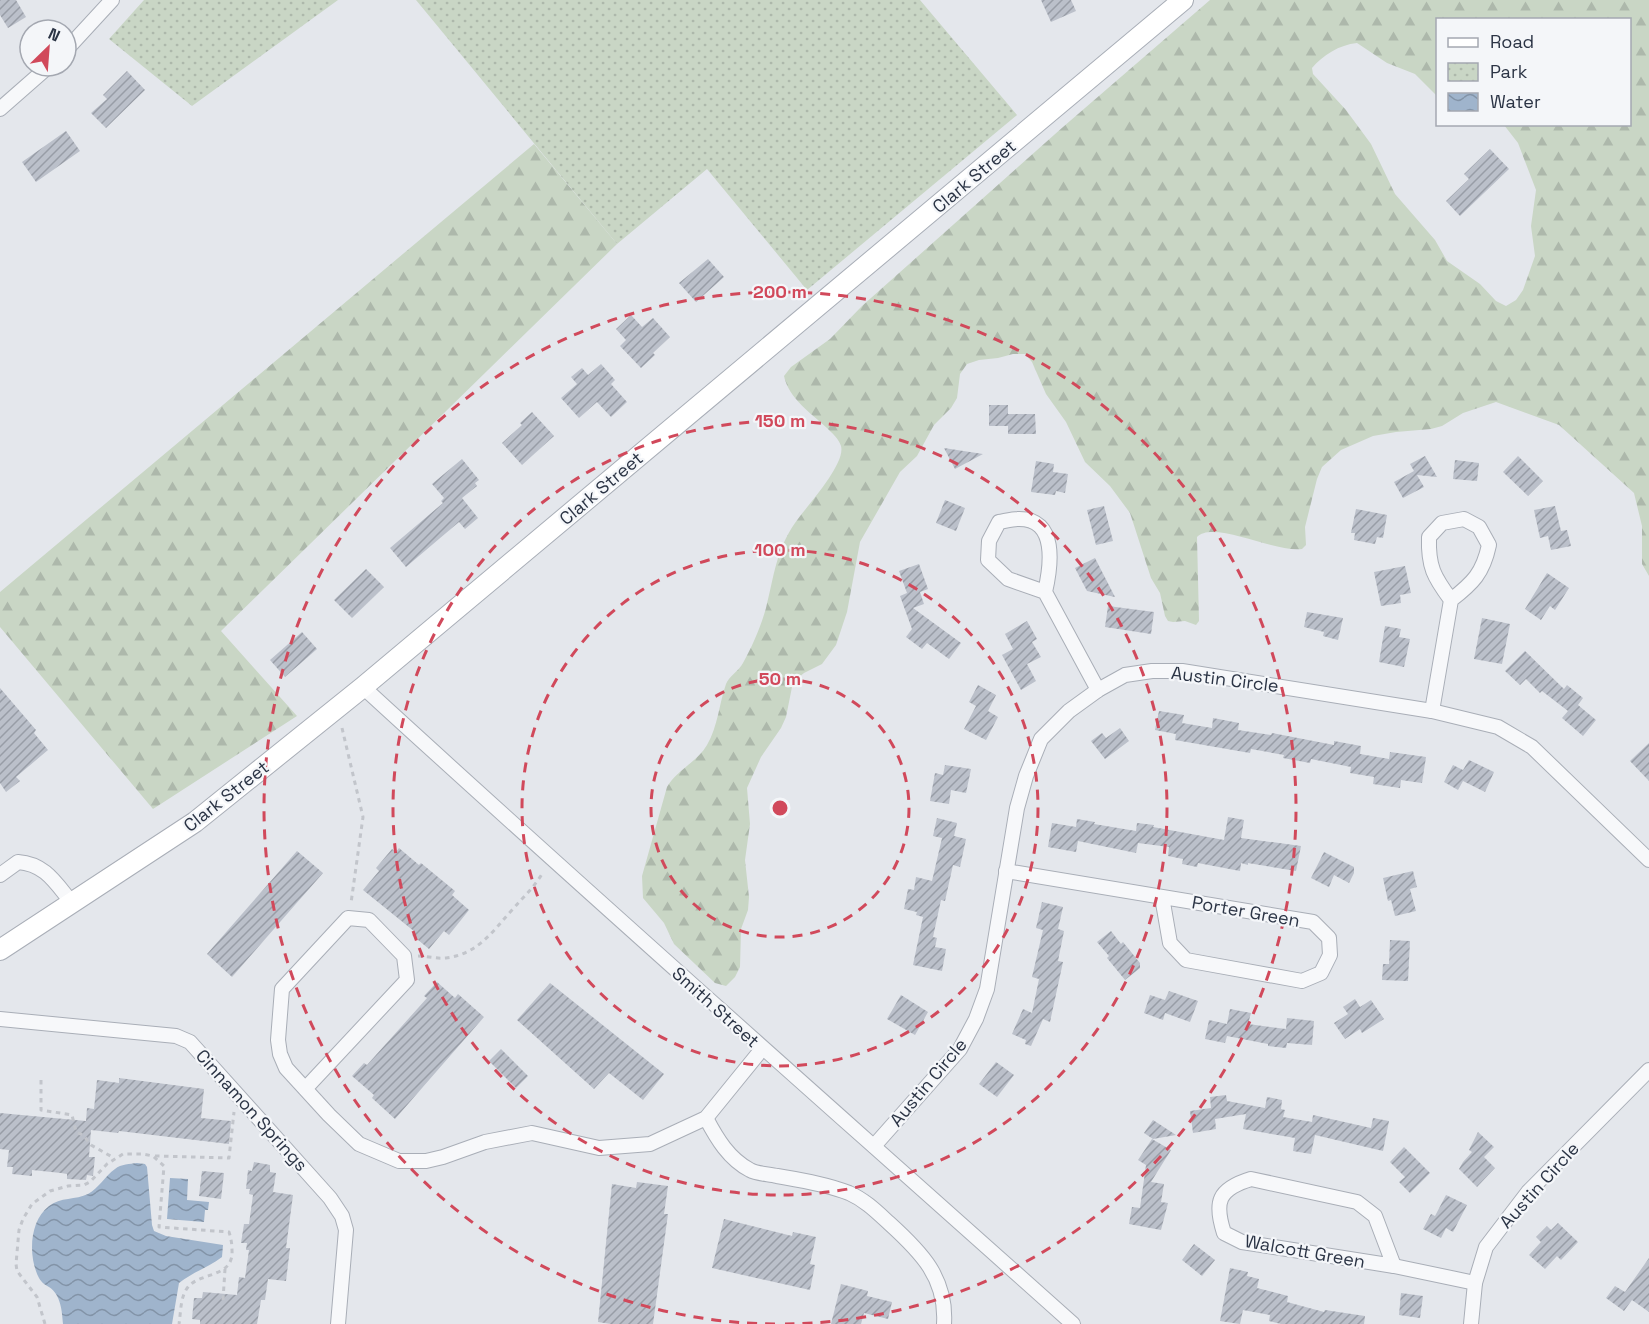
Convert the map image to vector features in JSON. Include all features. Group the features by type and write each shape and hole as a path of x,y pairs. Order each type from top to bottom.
{"main road":[{"name":"Clark Street","path":"0,951 195,822 363,687 1171,4"}],"street":[{"path":"78,37 112,0"},
{"path":"0,109 35,78"},
{"path":"1045,592 1008,579 988,560 989,541 999,522 1020,519 1035,522 1049,540 1050,569 1045,592 1098,690"},
{"path":"1432,711 1451,600 1469,586 1484,564 1489,545 1479,527 1464,519 1442,523 1429,537 1428,557 1436,579 1451,600"},
{"name":"Austin Circle","path":"874,1146 960,1049 976,1019 987,989 1017,808 1026,776 1041,739 1069,711 1098,690 1125,675 1152,671 1182,671 1432,711 1498,727 1532,747 1649,860"},
{"name":"Smith Street","path":"363,687 762,1049 1073,1324"},
{"path":"0,875 18,862 28,862 41,868 73,904"},
{"name":"Porter Green","path":"1006,871 1313,922 1329,938 1330,955 1321,973 1302,981 1186,960 1170,943 1162,897"},
{"path":"305,1089 407,980 404,956 369,920 348,918 282,989 278,1040 280,1054 286,1068 305,1089 329,1115 359,1144 399,1161 426,1161 485,1142 532,1133 599,1148 650,1144 706,1118 762,1049"},
{"name":"Cinnamon Springs","path":"0,1019 182,1037 194,1045 330,1198 342,1216 346,1237 338,1324"},
{"name":"Austin Circle","path":"1471,1324 1475,1283 1486,1247 1528,1192 1649,1070"},
{"path":"706,1118 719,1142 733,1158 752,1171 833,1188 849,1193 867,1203 911,1243 929,1263 941,1291 945,1311 944,1324"},
{"name":"Walcott Green","path":"1394,1266 1375,1216 1357,1202 1251,1179 1235,1184 1222,1195 1218,1213 1224,1233 1242,1242 1394,1266 1475,1283"}],"path":[{"path":"342,728 363,817 348,918"},
{"path":"404,956 444,958 471,951 485,941 531,892 542,874"},
{"path":"41,1080 41,1110 72,1115 76,1132 83,1135 91,1145 114,1158"},
{"path":"45,1324 37,1297 17,1271 16,1264 17,1239 23,1219 32,1204 59,1188 84,1185 90,1182 114,1158 123,1154 229,1158 236,1090"},
{"path":"153,1156 164,1166 159,1227 228,1232 231,1238 232,1257 225,1269 223,1300"},
{"path":"179,1324 182,1299 186,1288 194,1282 225,1269"}],"green space":[{"path":"144,0 338,0 192,106 109,39"},
{"path":"416,0 920,0 1017,115 807,290 707,169 617,244"},
{"path":"1210,0 1649,0 1649,576 1642,564 1642,526 1634,493 1559,425 1496,402 1463,413 1442,426 1373,436 1341,450 1322,467 1317,479 1305,527 1306,545 1302,549 1290,549 1217,532 1205,533 1197,537 1199,621 1196,625 1185,621 1168,621 1130,513 1110,486 1085,462 1066,422 1046,394 1032,362 1025,354 1013,354 967,364 960,374 957,398 951,408 934,425 917,456 900,472 860,542 847,612 836,645 822,664 804,673 793,682 786,717 761,757 747,788 750,824 745,860 748,910 741,929 740,967 735,977 726,986 715,983 674,944 664,923 643,898 642,876 667,787 707,745 714,730 726,684 743,663 759,629 776,564 784,543 795,523 832,474 841,454 841,446 837,439 796,399 784,376 791,367 830,339 862,306","holes":["1436,18 1631,18 1631,126 1505,126 1518,143 1536,190 1531,226 1535,256 1523,290 1516,300 1506,306 1496,301 1480,284 1447,261 1435,240 1395,194 1371,144 1346,110 1313,74 1312,68 1332,51 1357,43 1387,63 1415,74 1436,95"]},
{"path":"534,144 617,244 221,631 297,716 153,809 0,627 0,592"}],"water":[{"path":"137,1163 145,1164 147,1167 154,1231 166,1236 223,1245 222,1257 179,1283 172,1324 63,1324 56,1294 41,1281 35,1269 32,1240 37,1221 53,1203 88,1194 117,1167"},
{"path":"170,1178 188,1179 187,1200 209,1202 208,1210 205,1210 204,1222 167,1219"}],"building":[{"path":"0,0 16,0 26,17 18,18 18,22 8,28 0,15"},
{"path":"1041,0 1071,0 1076,11 1051,22"},
{"path":"127,71 145,90 106,128 91,113 107,99 103,95"},
{"path":"66,131 80,151 36,182 22,162"},
{"path":"1490,149 1509,169 1460,216 1446,201 1469,179 1464,174"},
{"path":"708,259 724,277 696,302 679,283"},
{"path":"631,315 642,327 653,318 670,337 641,368 620,346 626,340 616,329"},
{"path":"601,364 615,380 611,384 627,402 611,417 597,402 579,418 561,398 577,384 571,377 582,368 588,375"},
{"path":"989,405 1008,405 1008,426 989,426"},
{"path":"532,412 554,436 522,465 502,443 522,425 520,423"},
{"path":"1008,414 1035,414 1036,434 1008,434"},
{"path":"944,448 983,454 955,469"},
{"path":"1425,456 1437,477 1417,475 1424,487 1403,498 1394,482 1414,471 1410,464"},
{"path":"1518,456 1543,481 1528,496 1503,472"},
{"path":"462,459 479,480 475,483 477,486 462,498 478,518 465,529 459,522 406,567 390,548 443,503 441,501 444,498 432,484"},
{"path":"1455,460 1479,463 1477,481 1453,479"},
{"path":"1036,461 1054,464 1053,472 1068,474 1065,493 1056,491 1055,495 1031,492"},
{"path":"945,500 965,508 956,531 936,523"},
{"path":"1104,506 1113,541 1096,545 1087,510"},
{"path":"1555,506 1561,531 1567,530 1571,546 1551,550 1548,536 1540,538 1534,510"},
{"path":"1356,509 1387,515 1383,538 1377,537 1375,544 1354,540 1355,533 1351,533"},
{"path":"1095,558 1115,597 1087,591 1075,568"},
{"path":"919,564 928,589 920,592 924,604 913,608 961,643 949,659 927,643 922,649 906,637 912,629 900,596 907,593 899,571"},
{"path":"1405,566 1411,593 1400,595 1401,603 1381,606 1374,572"},
{"path":"366,569 384,587 352,618 334,600"},
{"path":"1547,573 1569,588 1555,610 1550,606 1541,620 1525,609"},
{"path":"1108,606 1154,612 1151,634 1105,627"},
{"path":"1307,612 1343,618 1338,640 1323,636 1324,632 1304,627"},
{"path":"1482,618 1510,624 1502,664 1474,659"},
{"path":"1027,621 1037,639 1032,642 1041,657 1027,664 1036,681 1021,690 1002,655 1013,649 1005,634"},
{"path":"1385,626 1401,629 1399,637 1410,639 1404,667 1379,662"},
{"path":"302,632 317,649 285,677 270,660"},
{"path":"1525,651 1564,689 1567,685 1583,698 1578,705 1596,720 1583,736 1562,718 1568,711 1542,691 1540,693 1526,679 1520,685 1505,671"},
{"path":"978,685 996,695 988,711 998,717 986,740 964,729 976,706 969,702"},
{"path":"0,688 36,730 34,733 48,750 16,777 20,781 6,792 0,783"},
{"path":"1159,711 1184,715 1182,723 1212,728 1213,718 1239,723 1238,730 1271,735 1272,733 1334,745 1334,741 1361,746 1360,754 1389,759 1390,752 1426,757 1422,783 1401,780 1400,788 1373,784 1374,777 1350,773 1351,767 1311,759 1310,763 1251,749 1250,753 1175,740 1176,734 1155,730"},
{"path":"1120,728 1129,741 1105,759 1091,741 1102,733 1106,738"},
{"path":"1649,743 1649,781 1630,761"},
{"path":"1469,760 1494,772 1485,792 1463,781 1458,790 1444,782 1453,765 1463,770"},
{"path":"945,765 971,769 966,793 951,790 949,804 930,801 935,773 943,775"},
{"path":"1228,817 1244,820 1241,838 1301,846 1296,871 1248,863 1248,865 1241,863 1240,871 1198,863 1197,867 1182,864 1183,859 1168,856 1169,847 1138,843 1136,853 1078,841 1076,852 1048,847 1052,823 1076,827 1077,819 1136,831 1137,823 1224,840"},
{"path":"937,818 957,823 954,836 966,839 960,867 953,865 945,901 941,900 933,937 937,938 935,947 946,949 942,971 913,965 923,917 916,915 917,912 904,909 908,889 914,890 916,877 932,881 942,838 933,836"},
{"path":"399,848 455,891 452,895 469,910 449,935 444,931 429,949 412,935 415,932 363,890 379,871 376,868 392,849 396,852"},
{"path":"297,851 323,873 232,977 207,954"},
{"path":"1324,852 1354,867 1349,883 1334,875 1329,887 1311,878"},
{"path":"1413,871 1417,887 1410,889 1416,911 1395,916 1391,900 1388,901 1383,878"},
{"path":"1042,902 1063,907 1058,929 1064,931 1058,961 1063,962 1050,1022 1043,1019 1031,1046 1025,1044 1026,1040 1012,1034 1023,1009 1032,1013 1039,979 1032,977 1043,930 1036,928"},
{"path":"1111,931 1140,963 1140,968 1125,980 1097,942"},
{"path":"1390,940 1410,941 1408,981 1382,980 1383,964 1389,964"},
{"path":"437,982 455,998 458,994 484,1017 395,1119 372,1098 374,1095 352,1076 364,1063 367,1065 427,998 424,996"},
{"path":"550,983 664,1074 643,1100 609,1073 594,1089 517,1020"},
{"path":"1169,991 1198,1001 1190,1022 1165,1013 1163,1020 1144,1013 1150,995 1165,1000"},
{"path":"901,995 928,1012 915,1035 887,1019"},
{"path":"1355,999 1360,1007 1371,1000 1384,1019 1362,1033 1360,1029 1345,1039 1334,1023 1348,1014 1343,1007"},
{"path":"1230,1009 1251,1013 1248,1024 1286,1029 1287,1018 1314,1021 1312,1045 1287,1043 1286,1048 1227,1036 1225,1043 1205,1039 1209,1020 1227,1024"},
{"path":"501,1049 528,1076 516,1088 489,1061"},
{"path":"996,1062 1014,1075 997,1097 979,1084"},
{"path":"119,1078 204,1089 201,1118 231,1121 229,1144 119,1131 118,1133 91,1130 89,1157 95,1157 93,1176 87,1175 86,1180 67,1179 67,1174 32,1170 32,1176 12,1174 13,1167 7,1167 9,1150 0,1149 0,1113 86,1121 87,1108 94,1109 97,1080 119,1083"},
{"path":"1226,1095 1227,1101 1265,1108 1267,1097 1282,1100 1281,1109 1285,1110 1283,1117 1312,1122 1313,1115 1371,1128 1373,1118 1389,1121 1383,1151 1315,1135 1311,1154 1293,1151 1295,1138 1243,1129 1246,1114 1215,1119 1216,1129 1193,1133 1190,1111 1211,1108 1210,1097"},
{"path":"1153,1120 1176,1135 1153,1139 1144,1133"},
{"path":"1478,1132 1494,1147 1484,1157 1495,1168 1477,1187 1459,1169 1472,1152 1469,1150"},
{"path":"1152,1139 1171,1150 1151,1182 1164,1184 1161,1202 1168,1203 1161,1230 1129,1224 1132,1207 1140,1208 1146,1165 1138,1160"},
{"path":"1404,1147 1430,1173 1410,1193 1399,1182 1405,1177 1390,1162"},
{"path":"254,1162 270,1165 270,1172 276,1173 273,1192 293,1195 286,1248 290,1248 286,1281 268,1279 265,1300 261,1300 257,1324 200,1324 200,1320 192,1319 194,1298 202,1298 203,1292 237,1295 239,1277 245,1278 249,1250 246,1250 247,1243 241,1243 244,1224 249,1224 253,1195 249,1194 250,1189 246,1189 248,1170 252,1171"},
{"path":"202,1171 224,1173 221,1199 199,1196"},
{"path":"637,1182 668,1186 664,1214 668,1214 653,1324 598,1322 612,1184 636,1188"},
{"path":"1446,1195 1467,1205 1453,1232 1446,1228 1441,1238 1423,1229 1431,1214 1435,1216"},
{"path":"724,1219 792,1236 793,1232 816,1237 810,1264 815,1265 810,1290 712,1268"},
{"path":"1558,1223 1578,1242 1561,1260 1557,1256 1545,1269 1529,1255 1541,1242 1536,1237 1547,1226 1551,1230"},
{"path":"1194,1244 1215,1260 1202,1276 1182,1260"},
{"path":"1649,1258 1649,1312 1632,1300 1624,1311 1606,1298 1615,1286 1625,1292"},
{"path":"1230,1268 1248,1272 1247,1276 1259,1279 1257,1288 1288,1296 1287,1302 1324,1312 1325,1310 1365,1316 1364,1324 1281,1324 1269,1321 1270,1315 1243,1310 1240,1324 1220,1321"},
{"path":"841,1284 868,1291 867,1296 892,1302 888,1319 864,1313 861,1324 831,1324"},
{"path":"1401,1293 1423,1296 1420,1318 1399,1315"}]}
